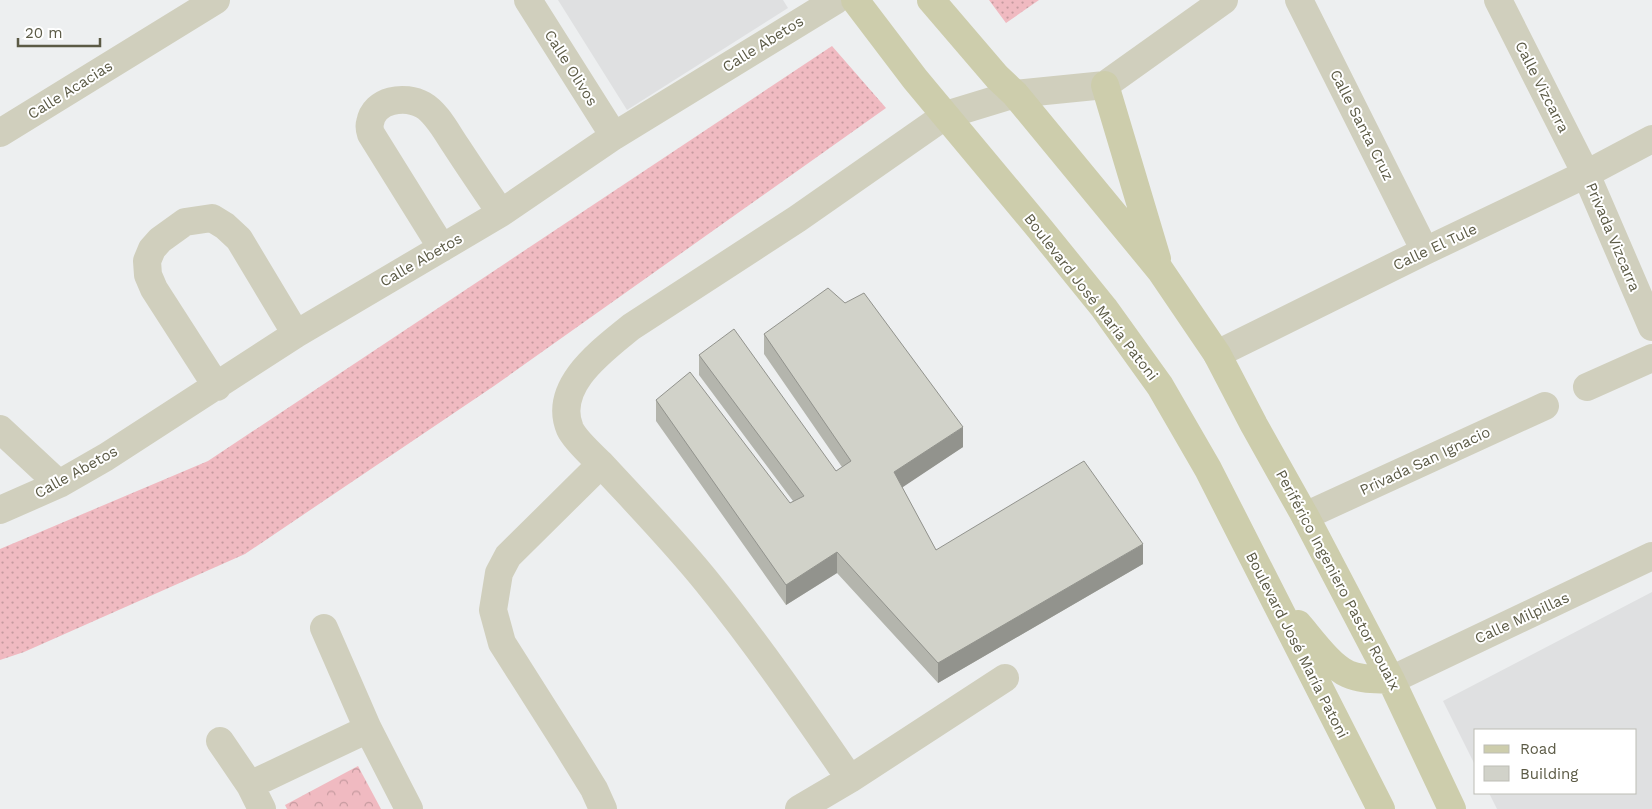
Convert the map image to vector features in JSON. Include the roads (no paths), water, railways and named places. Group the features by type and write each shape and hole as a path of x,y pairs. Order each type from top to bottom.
{"main road":[{"name":"Boulevard José María Patoni","path":"855,0 915,79 1104,308 1160,386 1208,469 1374,806"},
{"path":"931,0 997,77 1015,94 1160,270 1217,354"},
{"path":"1104,85 1160,270"},
{"name":"Periférico Ingeniero Pastor Rouaix","path":"1217,354 1306,516 1391,680 1452,809"},
{"path":"1267,586 1335,666 1357,677 1391,680"}],"street":[{"name":"Calle Acacias","path":"0,133 216,0"},
{"name":"Calle Olivos","path":"528,0 614,136"},
{"name":"Calle Abetos","path":"0,510 59,484 106,457 296,334 501,213 802,9 836,0"},
{"path":"850,779 803,710 708,583 571,431 566,408 569,395 576,382 606,347 631,327 797,219 946,115 1015,94 1104,85 1224,0"},
{"name":"Calle Santa Cruz","path":"1299,0 1425,251"},
{"name":"Calle Vizcarra","path":"1498,0 1586,174"},
{"path":"442,248 370,134 369,123 371,118 382,104 396,100 410,100 423,105 437,119 501,213"},
{"name":"Calle El Tule","path":"1217,354 1586,174 1652,139"},
{"name":"Privada Vizcarra","path":"1586,174 1652,327"},
{"path":"216,387 154,289 148,275 147,261 152,249 160,240 186,222 212,218 225,226 239,239 296,334"},
{"path":"1587,387 1652,358"},
{"name":"Privada San Ignacio","path":"1306,516 1544,406"},
{"path":"0,429 59,484"},
{"path":"601,464 508,556 498,573 493,610 502,643 568,747 594,790 603,809"},
{"name":"Calle Milpillas","path":"1391,680 1652,556"},
{"path":"324,628 368,729 410,809"},
{"path":"799,809 850,779 1005,678"},
{"path":"250,785 368,729"},
{"path":"220,741 250,785 262,809"}]}
